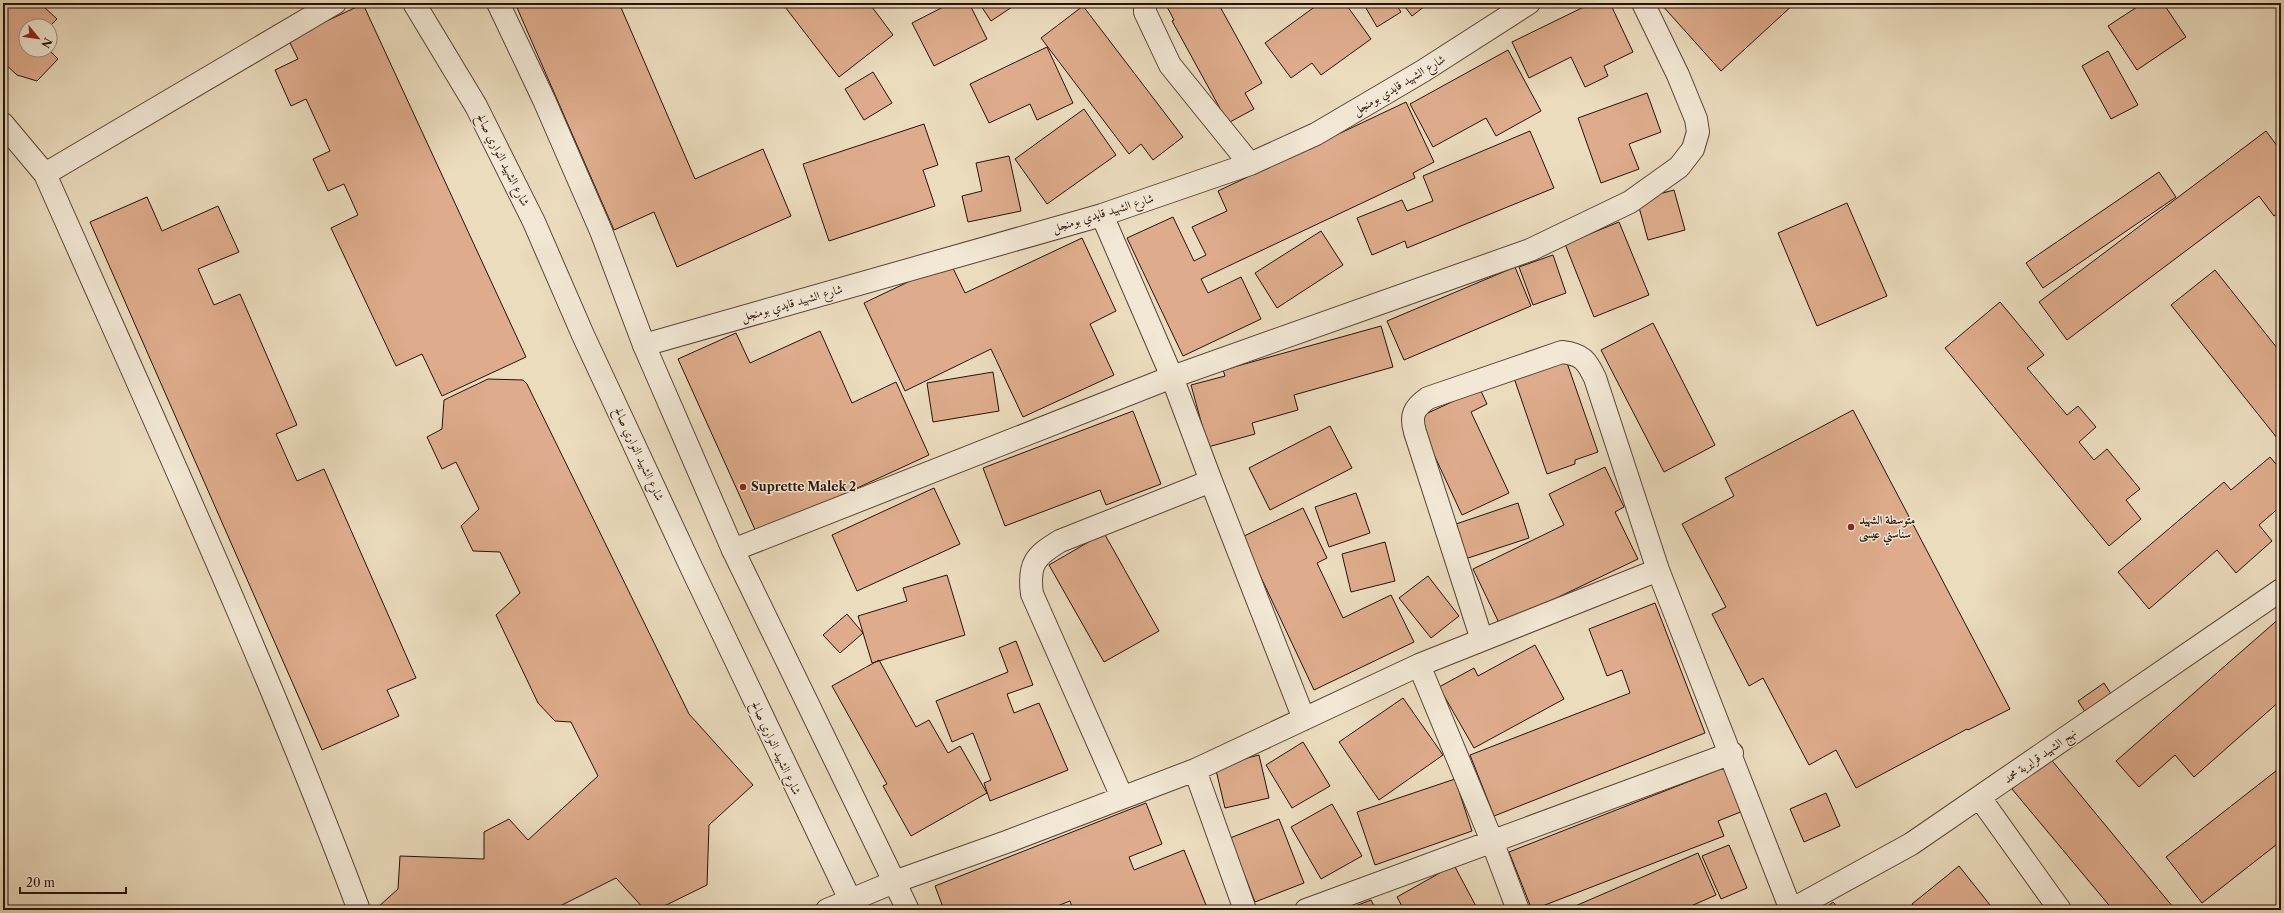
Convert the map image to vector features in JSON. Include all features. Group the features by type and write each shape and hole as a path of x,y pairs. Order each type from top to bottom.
{"street":[{"path":"45,174 335,3"},
{"name":"شارع الشهيد النواري صالح","path":"414,3 476,106 534,222 583,335 852,906"},
{"path":"498,3 544,100 597,224 644,345 733,550 908,910"},
{"path":"1145,3 1145,12 1170,65 1250,164"},
{"name":"شارع الشهيد قايدي بومنجل","path":"644,345 1102,214 1250,164 1316,134 1423,71 1529,3"},
{"path":"733,550 1172,377 1530,250 1630,202 1679,167 1688,157 1697,141 1696,119 1678,75 1643,3"},
{"path":"3,124 45,174 214,554 325,822 359,910"},
{"path":"1102,214 1172,377 1304,719"},
{"path":"1482,640 1412,421 1413,413 1418,405 1428,398 1562,352 1582,357 1595,378 1658,570 1732,753 1791,910"},
{"path":"1122,797 1032,594 1030,577 1033,564 1042,552 1060,542 1211,481"},
{"path":"827,910 852,906 894,882 1009,841 1195,770 1419,665 1658,570"},
{"name":"نهج الشهيد قرايرية محمد","path":"1791,910 1911,844 2281,590"},
{"path":"1419,665 1492,841 1518,910"},
{"path":"1306,910 1732,753"},
{"path":"1195,770 1245,910"},
{"path":"1980,798 2060,910"}],"building":[{"path":"3,3 44,3 43,6 56,18 18,18 18,58 58,59 37,81 17,75 3,62"},
{"path":"515,3 619,3 695,179 763,149 791,216 677,267 654,212 614,230"},
{"path":"782,3 869,3 893,35 839,77"},
{"path":"951,3 969,3 987,39 934,66 912,23"},
{"path":"979,3 1018,3 991,21"},
{"path":"1165,3 1218,3 1262,83 1245,93 1254,109 1228,123 1172,21 1174,20"},
{"path":"1320,3 1345,3 1371,39 1321,75 1312,63 1291,78 1265,43"},
{"path":"1363,3 1395,3 1401,12 1377,27"},
{"path":"1402,3 1429,3 1412,16"},
{"path":"1592,3 1610,3 1633,52 1604,66 1608,76 1585,87 1571,57 1529,78 1512,42"},
{"path":"1660,3 1795,3 1721,71"},
{"path":"2143,3 2163,3 2186,37 2137,70 2108,26"},
{"path":"363,4 526,357 442,396 422,354 396,366 331,228 358,215 344,184 328,191 313,159 330,151 306,99 291,106 275,70 298,59 288,39"},
{"path":"1083,6 1183,137 1153,160 1141,144 1129,154 1041,38"},
{"path":"1047,47 1073,103 1037,120 1030,104 989,123 970,84"},
{"path":"1508,50 1541,111 1496,136 1486,118 1433,147 1410,104"},
{"path":"2108,51 2138,105 2111,119 2082,66"},
{"path":"873,72 892,103 864,120 845,89"},
{"path":"1647,93 1661,132 1629,144 1639,169 1601,183 1578,118"},
{"path":"1406,102 1434,162 1413,173 1415,178 1201,279 1208,293 1241,277 1261,319 1183,356 1127,238 1173,217 1194,261 1206,255 1192,227 1227,211 1218,191"},
{"path":"1084,109 1116,155 1047,204 1015,159"},
{"path":"924,124 938,165 923,170 935,206 829,241 803,164"},
{"path":"1530,131 1554,188 1407,248 1405,241 1372,255 1357,218 1402,200 1407,211 1433,201 1423,176"},
{"path":"2266,131 2281,151 2281,211 2274,216 2259,196 2067,340 2039,302"},
{"path":"1009,156 1021,211 968,222 962,196 982,191 976,163"},
{"path":"2159,172 2176,197 2043,288 2026,263"},
{"path":"1674,190 1685,230 1648,240 1637,200"},
{"path":"147,197 162,231 218,206 239,252 198,269 214,305 240,294 297,425 276,434 297,481 324,469 416,678 387,690 399,716 322,750 90,222"},
{"path":"1847,203 1887,296 1817,326 1778,233"},
{"path":"1619,222 1649,295 1594,317 1565,244"},
{"path":"1321,231 1343,265 1277,308 1255,273"},
{"path":"1082,238 1116,311 1090,324 1114,375 1023,417 991,349 905,391 864,303 950,262 965,293"},
{"path":"1553,255 1566,293 1533,305 1519,267"},
{"path":"1515,267 1531,306 1404,360 1387,321"},
{"path":"2215,270 2281,353 2281,443 2171,305"},
{"path":"2000,302 2044,355 2027,368 2067,415 2078,406 2096,427 2079,442 2094,460 2107,449 2140,489 2126,500 2141,519 2109,546 1945,348"},
{"path":"1653,323 1715,445 1664,472 1601,350"},
{"path":"1381,326 1393,367 1294,395 1298,410 1252,423 1255,434 1208,447 1191,385 1225,376 1223,370"},
{"path":"820,331 852,403 896,382 929,455 757,534 678,359 736,333 750,363"},
{"path":"1566,360 1598,452 1575,460 1575,464 1547,474 1514,378"},
{"path":"993,372 999,411 933,422 927,383"},
{"path":"488,379 523,380 527,384 689,714 753,785 709,825 707,885 656,910 645,910 616,878 552,910 380,910 378,907 398,889 400,856 484,859 484,832 509,819 528,840 598,776 571,722 555,721 538,703 496,615 520,593 500,552 473,551 461,526 479,509 456,462 442,469 427,437 442,429 444,400"},
{"path":"1480,389 1487,404 1471,412 1509,493 1462,515 1417,418"},
{"path":"1853,410 2010,709 1968,730 1967,729 1856,788 1836,750 1809,765 1763,678 1749,686 1712,614 1726,607 1682,524 1734,496 1725,478"},
{"path":"1133,411 1161,484 1106,505 1100,490 1005,526 983,468"},
{"path":"1330,426 1352,468 1270,510 1249,468"},
{"path":"2270,457 2281,470 2281,506 2259,525 2272,541 2236,573 2217,550 2149,609 2118,572 2224,482 2231,490"},
{"path":"1605,467 1624,507 1615,512 1638,559 1500,625 1473,569 1564,525 1549,494"},
{"path":"934,488 960,544 857,591 832,535"},
{"path":"1356,493 1370,533 1329,547 1315,507"},
{"path":"1518,503 1529,538 1465,559 1453,525"},
{"path":"1303,508 1327,558 1317,563 1343,618 1391,595 1414,642 1314,690 1242,537"},
{"path":"1104,533 1159,631 1104,662 1049,565"},
{"path":"1385,542 1395,581 1351,592 1342,554"},
{"path":"947,575 965,635 872,663 858,616 907,601 903,588"},
{"path":"1428,576 1459,616 1431,638 1399,598"},
{"path":"1655,603 1705,733 1494,816 1470,755 1630,693 1622,670 1607,676 1589,629"},
{"path":"847,614 863,633 840,653 823,635"},
{"path":"2281,617 2281,700 2194,777 2175,755 2139,787 2116,761"},
{"path":"1016,641 1033,685 1007,694 1014,713 1039,703 1068,770 990,801 984,783 991,780 973,733 952,742 936,701 1008,672 999,648"},
{"path":"1535,645 1564,699 1474,748 1439,687 1474,668 1478,676"},
{"path":"879,660 916,727 929,720 948,753 960,746 987,793 911,836 883,786 887,784 832,686"},
{"path":"2104,683 2115,700 2089,718 2078,701"},
{"path":"1403,698 1443,755 1379,800 1339,742"},
{"path":"1303,742 1330,786 1292,808 1266,765"},
{"path":"1259,755 1269,798 1225,808 1215,766"},
{"path":"2049,757 2173,907 2169,910 2113,910 2012,789"},
{"path":"1726,767 1743,811 1718,821 1724,836 1532,910 1509,852"},
{"path":"2281,767 2281,841 2202,903 2166,857"},
{"path":"1455,779 1472,831 1375,865 1357,812"},
{"path":"1826,793 1840,826 1804,842 1790,809"},
{"path":"1146,803 1162,844 1129,857 1134,870 1184,850 1208,910 1073,910 1070,901 1047,910 944,910 935,886"},
{"path":"1332,804 1362,856 1321,879 1291,827"},
{"path":"1279,819 1304,883 1255,902 1230,838"},
{"path":"1729,845 1747,888 1721,899 1702,856"},
{"path":"1698,853 1716,895 1682,910 1566,910"},
{"path":"1454,865 1478,910 1404,910 1397,897"},
{"path":"1959,866 1994,910 1916,910 1912,904"},
{"path":"1371,900 1376,910 1345,910"},
{"path":"1833,902 1840,910 1823,910"}],"place":[{"name":"Suprette Malek 2","path":"743,487"},
{"name":"متوسطة الشهيد سناسني عيسى","path":"1851,527"}]}
